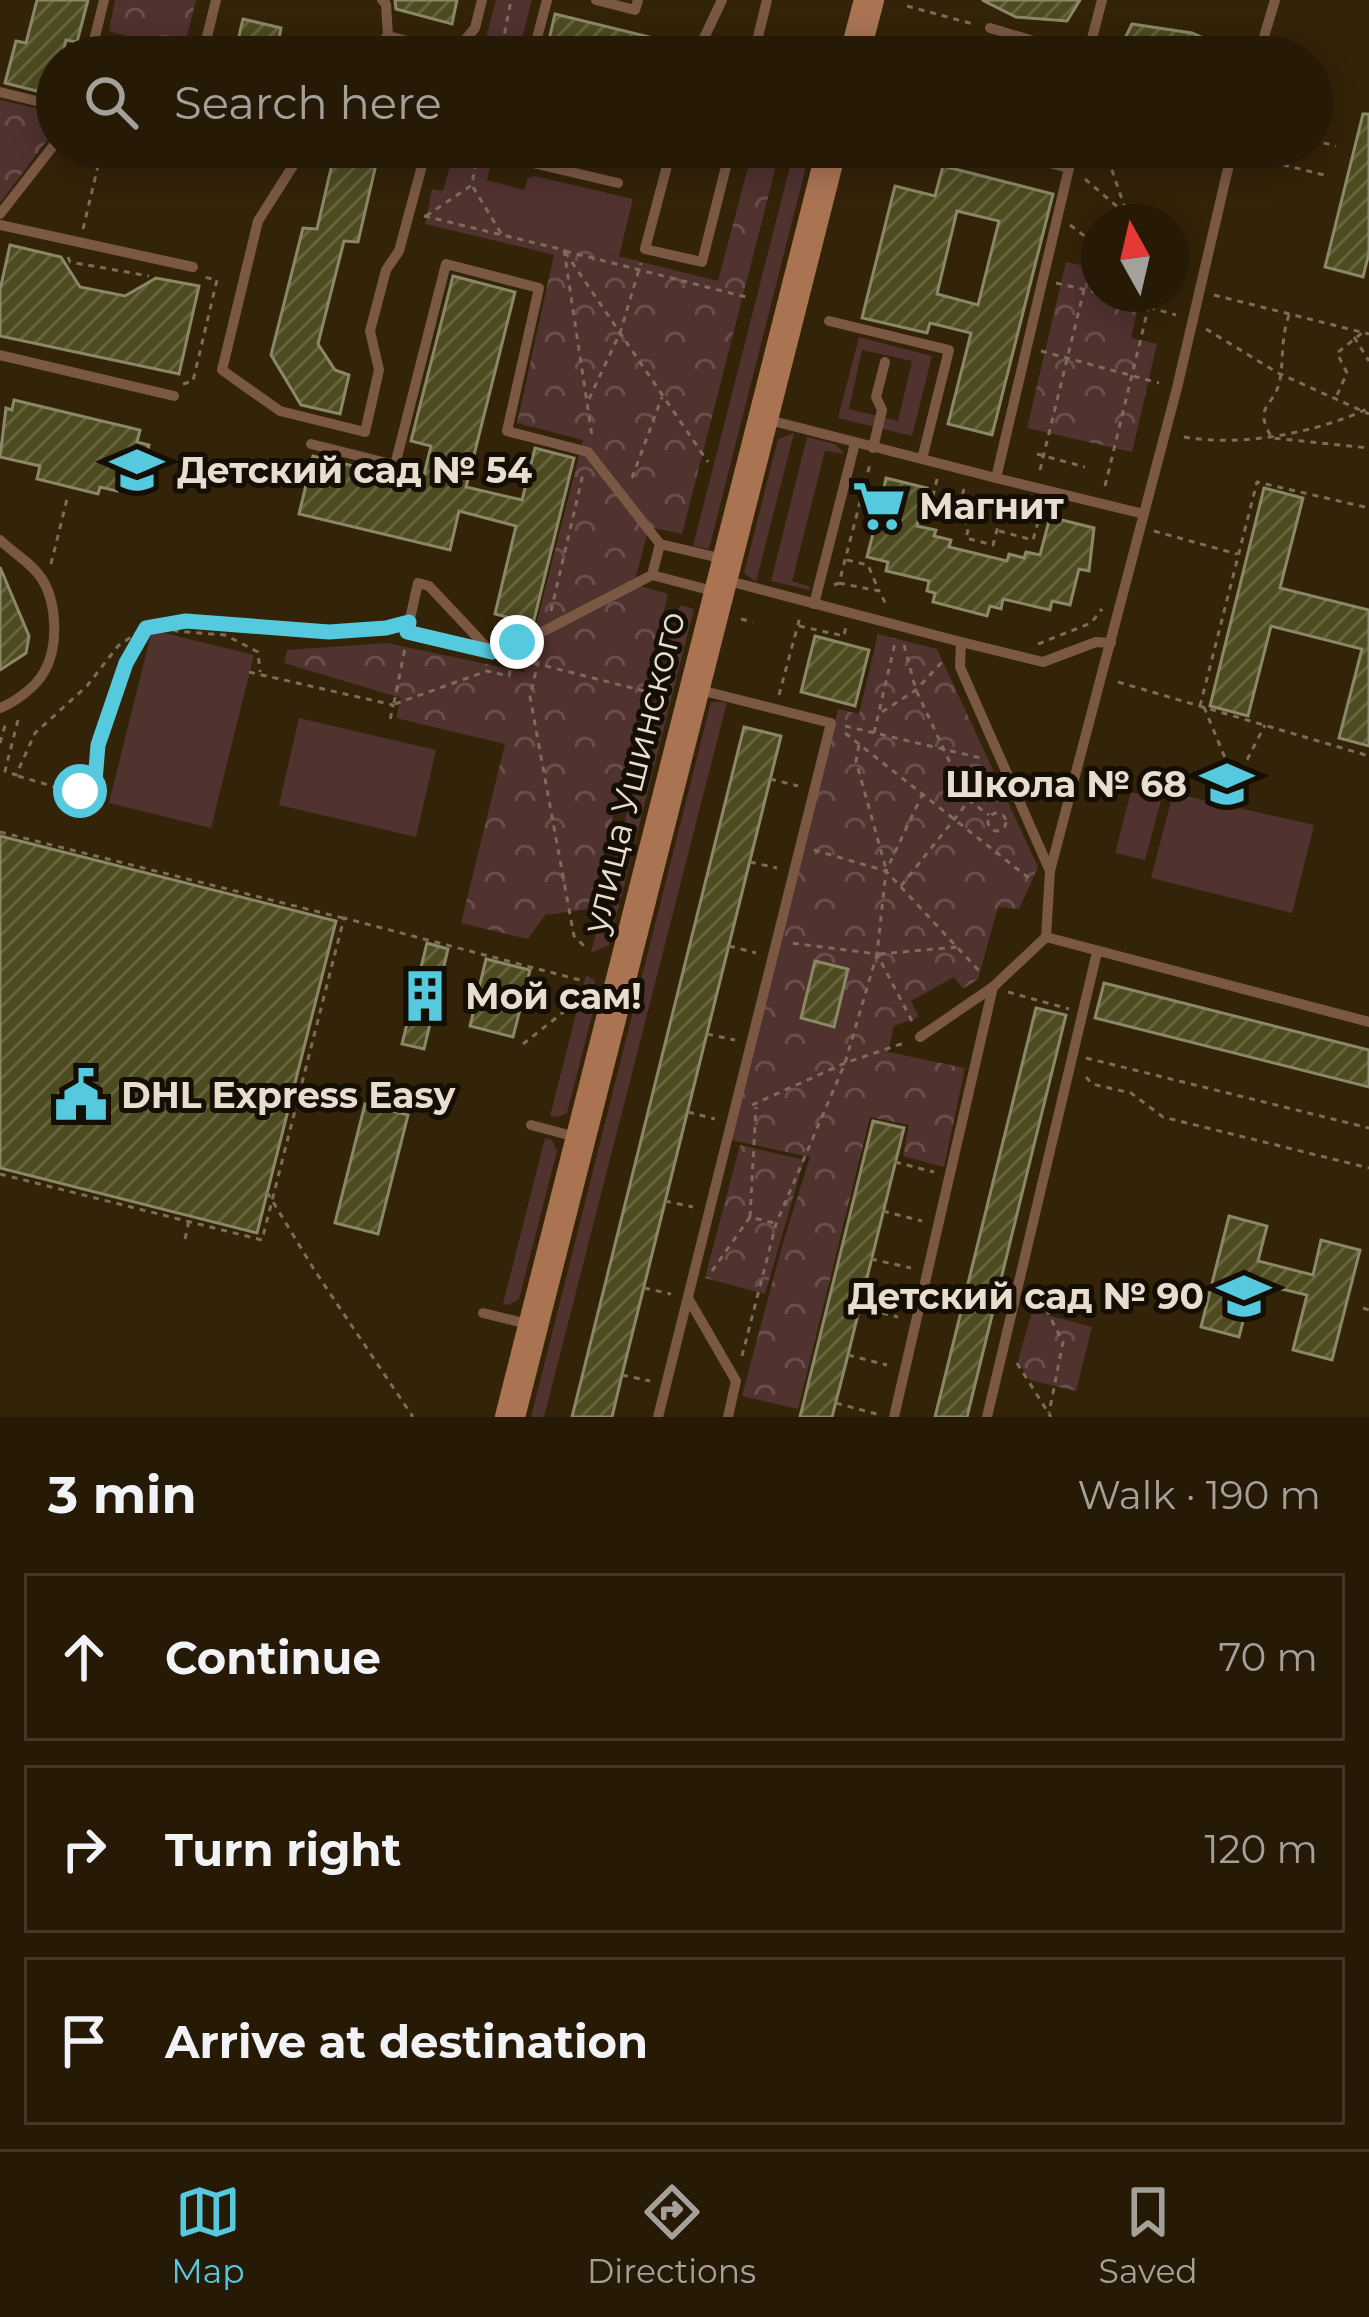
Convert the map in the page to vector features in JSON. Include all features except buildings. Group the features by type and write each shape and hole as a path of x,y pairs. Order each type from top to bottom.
{"street":[{"path":"860,36 869,0"},
{"name":"улица Ушинского","path":"510,1417 694,688 725,587 762,419 827,168"}],"lane":[{"path":"95,36 104,0"},
{"path":"207,36 216,0"},
{"path":"382,0 388,36"},
{"path":"468,36 482,0"},
{"path":"538,36 547,0"},
{"path":"596,0 635,10 638,0"},
{"path":"705,36 722,0"},
{"path":"758,36 767,0"},
{"path":"1092,36 1102,0"},
{"path":"1264,36 1275,0"},
{"path":"990,28 1018,36"},
{"path":"0,92 36,101"},
{"path":"0,214 36,168"},
{"path":"292,168 258,221 222,370 280,411 365,432 379,370 370,331 422,168"},
{"path":"554,168 618,183"},
{"path":"666,168 645,249 702,262 725,168"},
{"path":"996,478 1069,168"},
{"path":"920,1037 993,987 1046,937 1050,871 1166,434 1228,168"},
{"path":"0,191 15,195"},
{"path":"0,226 193,267"},
{"path":"310,443 395,465 446,264 539,288 507,431 588,452 660,544 725,587"},
{"path":"829,321 949,350 922,459"},
{"path":"0,355 174,396"},
{"path":"872,455 882,410 876,397 885,362"},
{"path":"762,419 855,443 872,455 922,459 1144,514"},
{"path":"812,599 855,443"},
{"path":"0,540 42,578 52,604 52,642 45,672 0,708"},
{"path":"652,575 660,544"},
{"path":"492,652 428,586 418,583 408,627 492,652 652,575 812,599 1043,662 1096,642 1111,643"},
{"path":"961,642 960,668 1050,871"},
{"path":"658,1417 831,723 694,688"},
{"path":"1046,937 1369,1022"},
{"path":"987,1417 1097,952"},
{"path":"891,1417 993,987"},
{"path":"531,1125 580,1138"},
{"path":"688,1298 736,1381 728,1417"},
{"path":"483,1313 533,1325"}],"path":[{"path":"504,36 511,0"},
{"path":"907,6 990,28 983,36"},
{"path":"80,243 98,168"},
{"path":"475,168 472,185 503,236"},
{"path":"1069,168 1115,204"},
{"path":"1111,168 1124,204"},
{"path":"1298,168 1328,176"},
{"path":"426,216 472,185"},
{"path":"1059,217 1081,234"},
{"path":"589,400 620,333 645,249"},
{"path":"708,463 564,250 750,298"},
{"path":"1043,279 1081,289"},
{"path":"1198,291 1366,333"},
{"path":"1035,488 1081,301"},
{"path":"1100,505 1147,312"},
{"path":"1168,312 1192,321 1278,373 1367,411"},
{"path":"1272,438 1263,420 1267,401 1280,382 1288,315"},
{"path":"1351,330 1369,361"},
{"path":"1336,397 1347,374 1337,353 1366,333"},
{"path":"1028,347 1177,388"},
{"path":"625,497 663,396"},
{"path":"1272,438 1367,411"},
{"path":"1166,434 1211,442 1272,438 1369,448"},
{"path":"588,452 530,697 574,936 588,950"},
{"path":"1036,454 1085,467"},
{"path":"839,583 872,455"},
{"path":"969,524 929,513 938,478 966,484 961,500 1014,514 1019,498 1043,503 1033,540 997,530"},
{"path":"1265,725 1235,782 1202,706 1257,482 1369,508"},
{"path":"42,578 50,566 68,496"},
{"path":"975,504 966,538 979,542 993,545 1002,511"},
{"path":"1140,528 1238,554"},
{"path":"845,559 868,565 889,609"},
{"path":"776,708 797,625 812,599 839,583 879,592"},
{"path":"725,587 753,622"},
{"path":"1029,648 1090,623 1105,606"},
{"path":"797,625 844,636 850,613"},
{"path":"16,775 34,733 87,686 118,646 160,623 346,632 408,627 390,721"},
{"path":"160,623 176,631 225,635 258,652 260,675"},
{"path":"899,626 916,690 967,799 989,815 1004,815 1004,829 991,828"},
{"path":"874,735 899,626"},
{"path":"28,689 27,710 20,714 5,771 62,789 94,793 98,745 126,663 146,628"},
{"path":"879,713 916,690 961,642"},
{"path":"492,652 652,694"},
{"path":"249,672 393,705 487,671 509,676 514,658"},
{"path":"1101,677 1369,756"},
{"path":"831,723 1000,763 901,886"},
{"path":"831,723 1046,892"},
{"path":"859,744 856,761 886,871"},
{"path":"770,779 815,790"},
{"path":"736,1381 776,1224 845,1063 878,954 886,871 922,794"},
{"path":"981,841 991,828 989,815"},
{"path":"0,832 580,980"},
{"path":"801,846 886,871 993,987 1083,1013"},
{"path":"750,862 794,873"},
{"path":"0,1174 262,1240 344,918"},
{"path":"777,941 878,954 958,947"},
{"path":"729,946 773,957"},
{"path":"737,1101 756,1106 845,1063 920,1037 878,954"},
{"path":"523,1044 575,1003"},
{"path":"707,1034 752,1043"},
{"path":"1073,1054 1369,1128"},
{"path":"1073,1054 1092,1084 1131,1093 1163,1117 1369,1168"},
{"path":"696,1268 713,1272 750,1217 756,1106"},
{"path":"688,1112 732,1123"},
{"path":"895,1162 950,1176"},
{"path":"267,1192 413,1417"},
{"path":"665,1201 710,1211"},
{"path":"883,1210 938,1225"},
{"path":"750,1217 776,1224"},
{"path":"185,1239 190,1219"},
{"path":"872,1258 927,1271"},
{"path":"1023,1265 1063,1342 1050,1415"},
{"path":"644,1288 688,1298"},
{"path":"860,1307 916,1322"},
{"path":"1005,1343 1050,1415"},
{"path":"848,1355 905,1370"},
{"path":"622,1375 667,1384"},
{"path":"836,1403 891,1417"}],"green space":[{"path":"115,0 196,0 187,36 127,36 109,31"},
{"path":"496,0 532,0 523,36 486,36"},
{"path":"0,100 36,108 36,155 0,203"},
{"path":"449,168 490,168 487,180 524,190 528,178 535,176 633,199 619,256 558,242 555,255 425,224 432,189 443,191"},
{"path":"748,168 775,168 682,534 649,527 634,584 668,594 590,909 545,915 528,939 461,923 505,744 396,718 401,698 284,663 287,650 387,643 524,672 583,440 517,423 557,241 718,281"},
{"path":"790,168 806,168 709,549 693,546"},
{"path":"1066,262 1081,265 1081,312 1137,312 1131,338 1157,344 1132,452 1027,428"},
{"path":"859,337 932,356 912,436 838,418","holes":["862,350 912,361 898,421 849,409"]},
{"path":"794,433 756,582 744,573 778,439"},
{"path":"807,437 835,444 845,454 825,451 792,581 809,590 771,581"},
{"path":"680,605 694,609 609,945 591,953"},
{"path":"152,630 254,655 211,828 109,803"},
{"path":"878,634 937,649 1038,867 1019,909 998,907 978,979 963,989 954,977 911,1001 919,1017 894,1026 888,1052 965,1068 944,1167 903,1156 909,1125 870,1117 798,1409 742,1396 810,1157 731,1140 838,709 859,714"},
{"path":"711,702 727,702 544,1417 531,1417"},
{"path":"299,718 436,750 416,837 279,805"},
{"path":"1131,792 1161,800 1145,860 1115,853"},
{"path":"1173,793 1314,825 1292,913 1151,878"},
{"path":"586,975 594,980 598,992 567,1113 550,1116"},
{"path":"545,1138 552,1140 557,1151 519,1299 503,1304"},
{"path":"740,1145 804,1160 765,1294 705,1278"},
{"path":"1032,1311 1092,1327 1076,1391 1030,1380 1018,1361"}],"place":[{"name":"Детский сад № 54","path":"137,470"},
{"name":"Магнит","path":"879,506"},
{"name":"Школа № 68","path":"1227,784"},
{"name":"Мой сам!","path":"425,996"},
{"name":"DHL Express Easy","path":"81,1095"},
{"name":"Детский сад № 90","path":"1244,1296"}],"route":[{"path":"80,791 94,793 98,745 126,663 146,628 160,623 346,632 409,622 407,632 492,652 517,642"}]}
